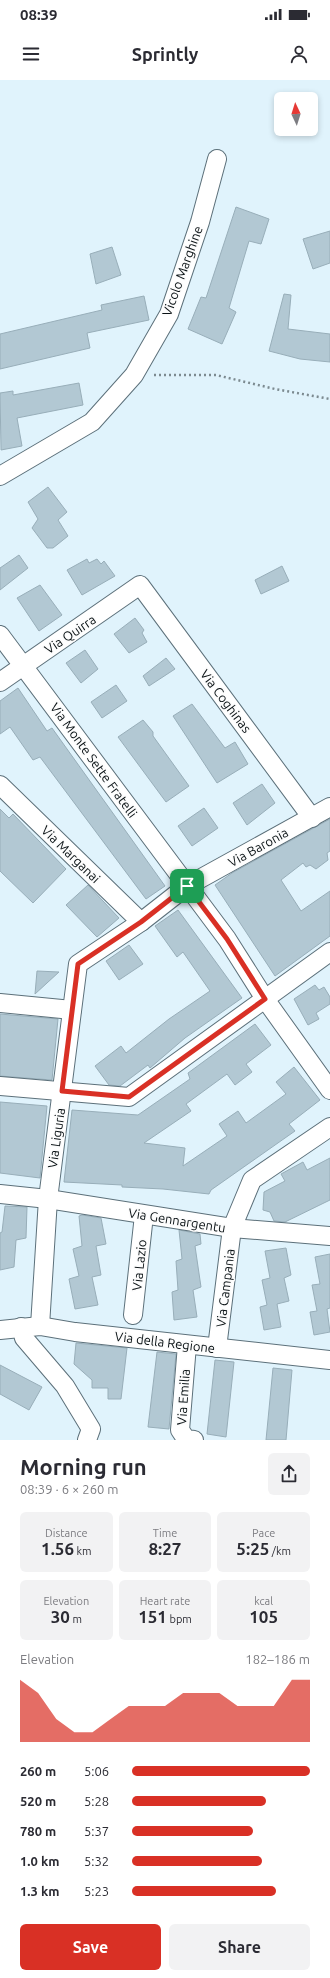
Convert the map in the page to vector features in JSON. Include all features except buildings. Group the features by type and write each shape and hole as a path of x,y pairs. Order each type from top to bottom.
{"street":[{"name":"Vicolo Marghine","path":"0,476 92,422 134,375 169,314 200,222 217,159"},
{"name":"Via Quirra","path":"0,682 140,585"},
{"name":"Via Coghinas","path":"140,585 312,818"},
{"name":"Via Monte Sette Fratelli","path":"0,635 24,665 227,939 265,999 330,1090"},
{"name":"Via Marganai","path":"0,785 141,922"},
{"name":"Via Baronia","path":"187,886 330,807"},
{"name":"Via Liguria","path":"40,1326 48,1200 78,964 141,922 187,886"},
{"path":"0,1086 129,1097 330,952"},
{"path":"0,1003 72,1010"},
{"name":"Via Gennargentu","path":"0,1194 232,1228 252,1180 330,1127"},
{"name":"Via Lazio","path":"133,1315 144,1214"},
{"path":"232,1228 330,1236"},
{"name":"Via Campania","path":"217,1348 232,1228"},
{"name":"Via della Regione","path":"0,1330 40,1326 187,1345 330,1360"},
{"path":"21,1327 24,1338 65,1386 91,1429 87,1440"},
{"name":"Via Emilia","path":"187,1345 180,1430 186,1439 194,1440"}],"path":[{"path":"134,375 216,375 330,399"}],"route":[{"path":"187,886 227,939 265,999 129,1097 62,1091 78,964 141,922 187,886"}]}
